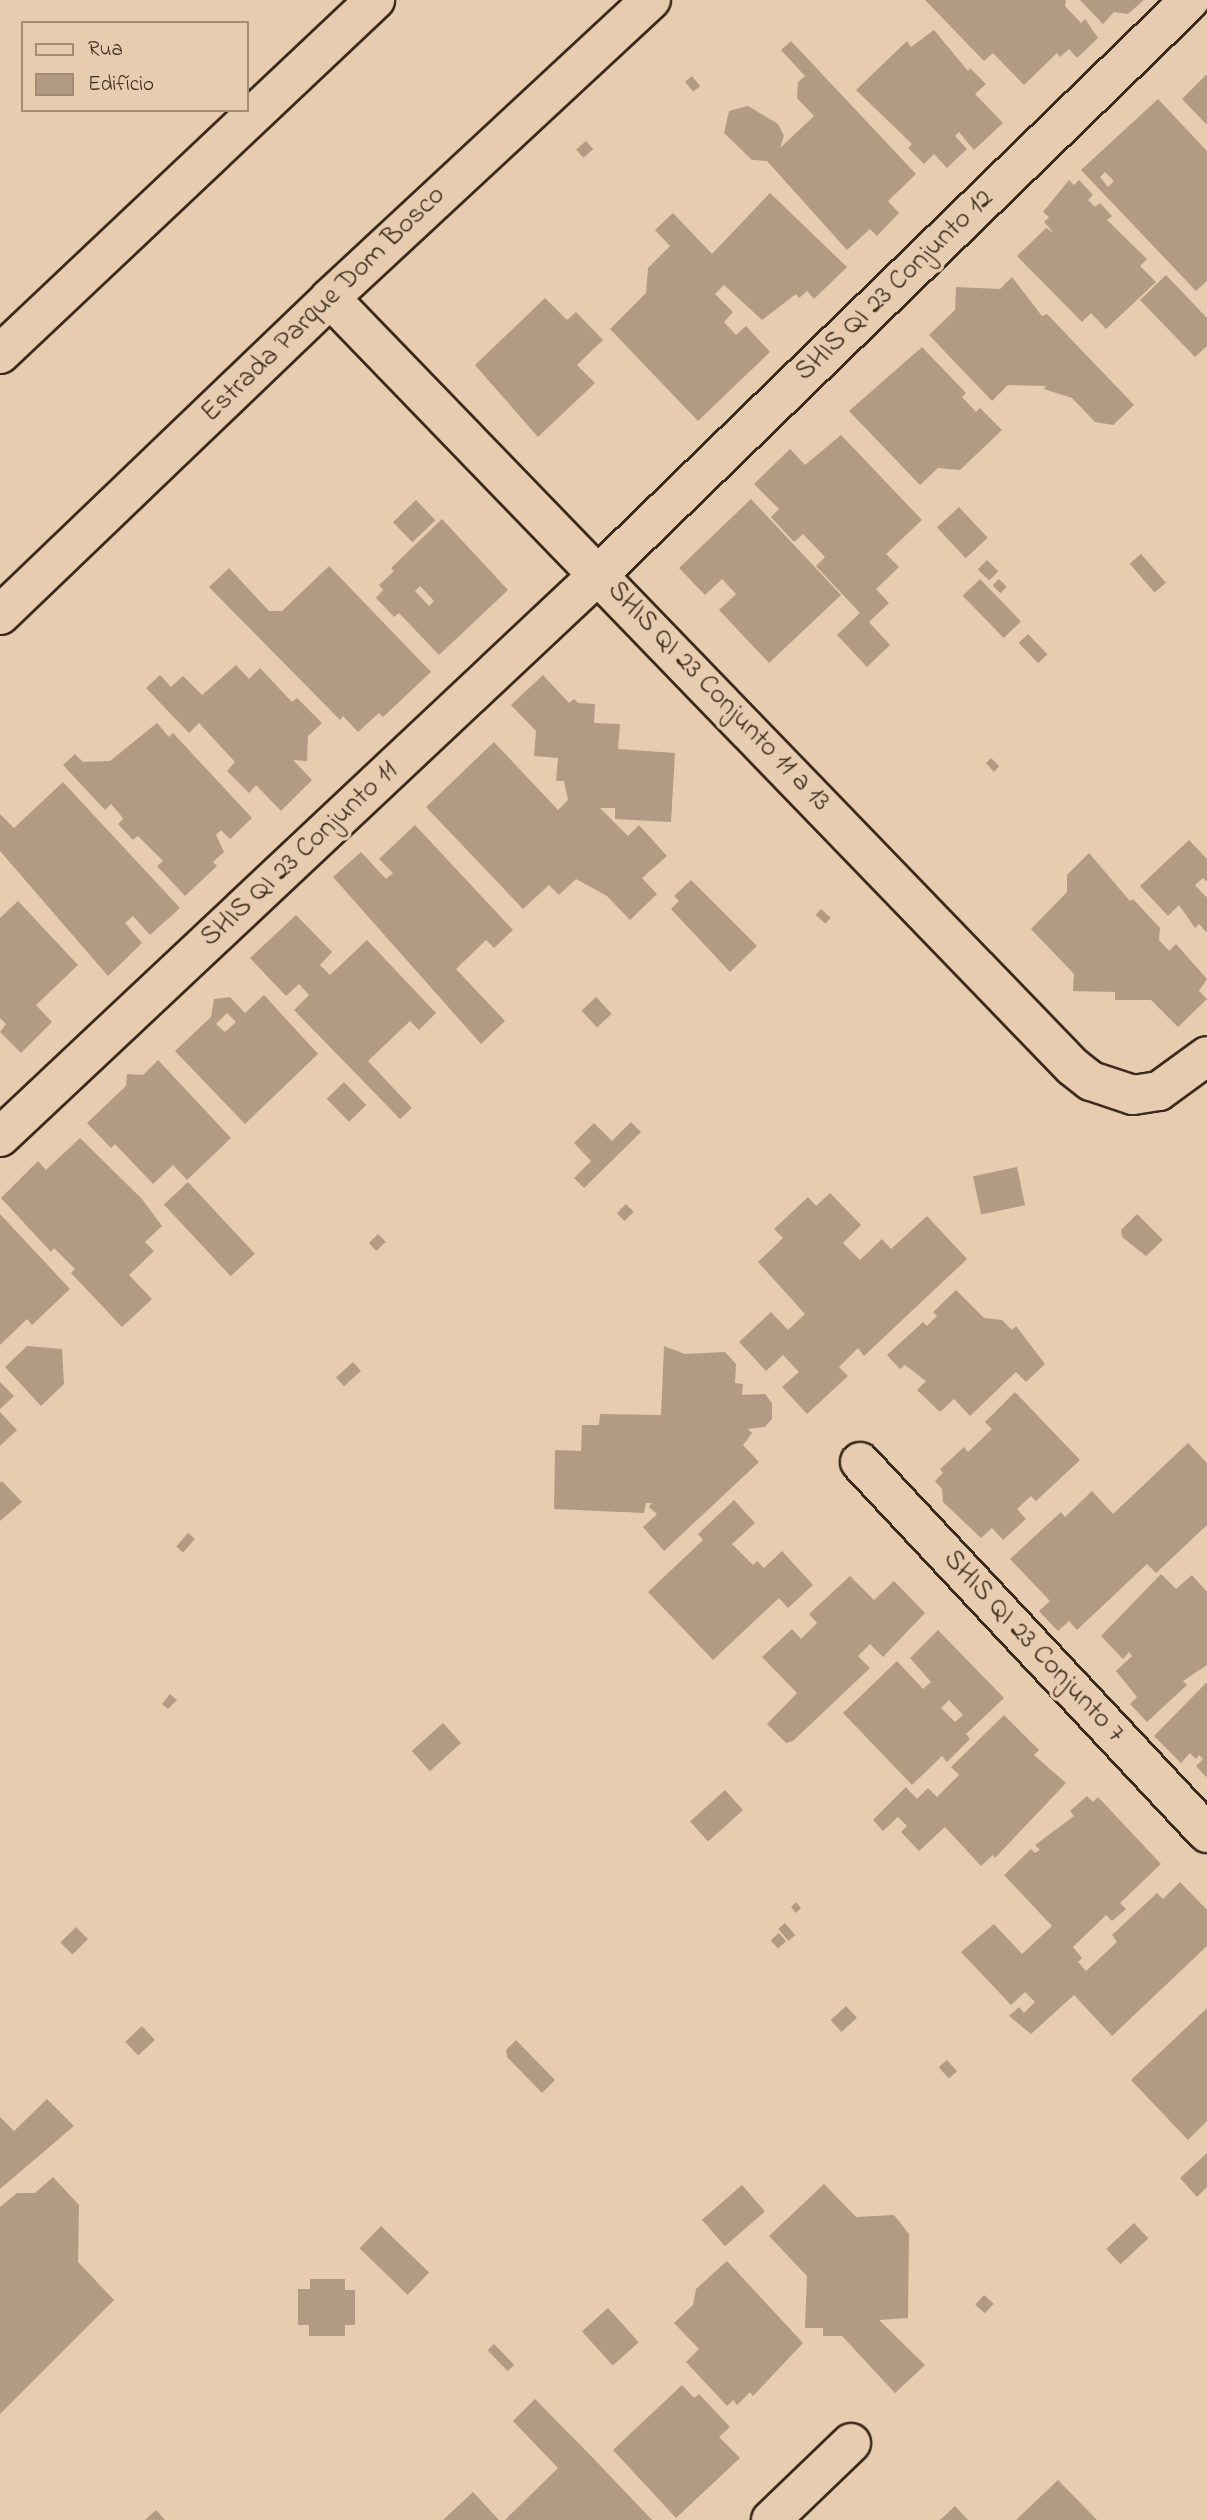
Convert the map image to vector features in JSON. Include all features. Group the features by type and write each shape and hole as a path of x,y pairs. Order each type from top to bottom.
{"street":[{"path":"0,354 375,0"},
{"name":"Estrada Parque Dom Bosco","path":"0,615 330,298 651,0"},
{"name":"SHIS QI 23 Conjunto 12","path":"600,573 1190,0"},
{"name":"SHIS QI 23 Conjunto 11 a 13","path":"330,298 600,573 1051,1046 1091,1081 1133,1095 1159,1091 1207,1056"},
{"name":"SHIS QI 23 Conjunto 11","path":"0,1137 600,573"},
{"name":"SHIS QI 23 Conjunto 7","path":"860,1462 1207,1833"},
{"path":"771,2520 851,2443"}],"building":[{"path":"925,0 1066,0 1065,6 1081,23 1085,19 1098,38 1077,58 1069,49 1060,57 1057,53 1024,85 993,53 984,61"},
{"path":"1080,0 1144,0 1128,14 1114,12 1103,24"},
{"path":"934,30 968,71 970,68 986,84 975,94 1003,123 974,150 959,132 955,136 967,149 947,168 934,154 924,164 908,148 912,144 856,90 907,41 911,47"},
{"path":"791,41 916,174 888,201 899,213 877,236 870,229 847,250 767,161 752,160 724,133 729,111 748,106 778,124 784,136 780,148 814,116 797,98 798,82 805,76 781,50"},
{"path":"1207,74 1207,125 1182,99"},
{"path":"692,76 700,86 693,92 685,82"},
{"path":"1158,99 1207,151 1207,281 1196,291 1081,170","holes":["1105,172 1114,181 1108,187 1100,177"]},
{"path":"586,141 593,149 583,158 576,150"},
{"path":"1069,180 1074,185 1079,180 1093,195 1088,200 1095,207 1100,203 1112,216 1107,220 1147,259 1140,266 1156,282 1106,329 1091,313 1082,322 1017,256 1046,228 1054,233 1044,222 1049,217 1043,212"},
{"path":"770,193 847,267 814,299 807,291 799,298 796,294 762,320 724,285 715,294 733,312 724,322 736,335 746,326 770,352 698,421 610,329 646,293 648,268 670,246 655,230 673,213 712,254"},
{"path":"1166,275 1207,318 1207,346 1195,357 1140,300"},
{"path":"1012,277 1042,316 1047,314 1134,405 1113,425 1095,422 1072,398 1044,389 1046,386 1008,385 992,401 929,335 955,310 956,287 1000,289"},
{"path":"545,298 567,320 576,312 603,340 577,365 595,383 538,437 475,365"},
{"path":"922,347 966,393 962,397 976,412 980,408 1002,430 960,470 938,468 920,485 849,411"},
{"path":"841,435 922,520 886,554 899,567 876,589 889,603 869,622 890,645 867,667 837,635 860,613 816,566 825,557 803,534 794,542 771,517 779,509 754,484 790,449 805,465"},
{"path":"751,499 841,595 769,663 719,610 736,594 722,579 705,595 679,568"},
{"path":"416,500 435,520 412,542 393,522"},
{"path":"959,507 988,538 966,558 937,527"},
{"path":"442,519 508,590 439,655 399,613 394,617 376,598 383,590 379,585 394,571 391,568","holes":["420,586 434,601 429,606 415,591"]},
{"path":"1141,554 1166,583 1155,593 1130,564"},
{"path":"987,560 998,571 989,581 978,569"},
{"path":"329,566 431,672 383,717 379,713 358,732 343,716 340,720 209,587 229,568 269,611 282,611"},
{"path":"980,579 1021,621 1004,638 963,596"},
{"path":"999,579 1007,587 1000,593 993,585"},
{"path":"1028,634 1047,654 1038,663 1019,643"},
{"path":"236,665 249,679 260,668 292,702 297,698 322,723 308,736 307,761 293,760 312,780 281,811 256,785 249,793 227,771 235,762 199,723 189,733 146,688 160,675 171,687 183,676 202,695"},
{"path":"543,675 569,703 574,699 578,703 595,704 594,723 620,724 618,749 675,753 671,822 615,819 615,808 600,808 628,836 639,825 667,856 642,878 657,894 630,920 607,896 576,879 559,895 549,885 523,909 426,807 494,742 558,810 568,800 564,781 556,781 558,758 534,756 536,731 511,705"},
{"path":"157,723 169,737 173,733 252,818 230,839 221,830 216,835 224,852 213,862 217,866 185,896 157,866 163,861 138,836 133,840 118,824 123,819 111,804 105,810 63,765 75,754 83,762 110,761"},
{"path":"991,758 999,766 994,772 986,763"},
{"path":"63,782 180,908 150,935 133,916 125,923 142,943 108,976 0,851 0,814 14,828"},
{"path":"415,825 513,930 494,948 486,940 456,969 505,1021 481,1044 333,877 361,852 386,879 393,873 379,859"},
{"path":"1189,840 1207,859 1207,882 1203,878 1195,885 1207,898 1207,933 1199,924 1195,928 1179,905 1168,916 1140,886"},
{"path":"1089,853 1130,901 1133,899 1160,928 1159,940 1169,951 1176,944 1207,979 1199,991 1207,999 1178,1027 1151,1000 1115,1000 1115,992 1073,991 1074,974 1031,929 1067,892 1067,875"},
{"path":"691,880 757,946 730,972 671,909 679,901 674,896"},
{"path":"18,901 78,965 36,1005 52,1022 21,1053 0,1032 6,1024 0,1018 0,918"},
{"path":"821,909 831,918 825,924 816,915"},
{"path":"296,915 332,952 320,965 330,975 367,940 436,1013 419,1030 410,1021 368,1061 412,1108 400,1119 294,1010 309,995 299,984 286,996 250,958"},
{"path":"264,995 318,1054 245,1124 175,1051 211,1017 214,999 230,997 245,1013","holes":["227,1013 236,1022 225,1032 216,1024"]},
{"path":"596,997 612,1014 597,1027 581,1011"},
{"path":"158,1060 231,1138 187,1180 173,1165 153,1184 115,1144 111,1148 87,1123 126,1086 127,1074 143,1075"},
{"path":"344,1082 366,1105 349,1122 327,1099"},
{"path":"631,1122 641,1132 584,1188 574,1178 591,1161 574,1143 594,1123 612,1141"},
{"path":"80,1138 142,1199 162,1226 145,1242 154,1251 129,1275 152,1299 122,1327 71,1273 75,1269 54,1248 51,1252 1,1198 38,1161 46,1170"},
{"path":"1017,1167 1025,1205 981,1215 973,1176"},
{"path":"188,1182 255,1254 231,1276 164,1205"},
{"path":"830,1193 861,1225 843,1243 860,1260 882,1239 891,1249 927,1216 967,1259 864,1356 858,1348 839,1367 848,1376 807,1414 782,1387 799,1372 783,1355 766,1371 739,1342 771,1312 788,1330 805,1314 758,1262 783,1238 774,1229 808,1197 816,1206"},
{"path":"626,1204 634,1212 625,1221 617,1213"},
{"path":"0,1214 70,1289 32,1325 27,1319 0,1345"},
{"path":"1137,1214 1163,1240 1146,1256 1122,1237 1121,1230"},
{"path":"378,1234 386,1242 377,1251 369,1243"},
{"path":"956,1290 984,1318 1002,1320 1012,1330 1016,1326 1045,1364 1026,1382 1016,1372 970,1416 954,1399 940,1412 917,1390 926,1381 905,1365 900,1369 887,1355 923,1322 927,1326 937,1316 933,1312"},
{"path":"27,1346 62,1349 64,1384 41,1406 5,1367"},
{"path":"664,1346 685,1354 725,1352 736,1364 735,1383 743,1384 742,1395 765,1394 772,1403 772,1419 765,1427 748,1429 752,1433 743,1445 759,1462 664,1551 643,1527 657,1514 649,1507 652,1503 646,1503 644,1513 554,1509 555,1450 581,1451 582,1425 599,1425 600,1414 661,1415"},
{"path":"353,1362 361,1371 344,1386 336,1377"},
{"path":"0,1382 14,1396 0,1409"},
{"path":"1015,1392 1080,1460 1036,1501 1031,1496 1017,1509 1026,1519 1003,1540 992,1528 981,1538 943,1502 942,1489 935,1481 943,1473 940,1469 964,1447 968,1452 992,1429 985,1422"},
{"path":"0,1412 17,1430 0,1446"},
{"path":"1188,1443 1207,1463 1207,1525 1156,1573 1147,1564 1077,1630 1069,1621 1058,1631 1039,1611 1050,1601 1010,1559 1061,1512 1065,1517 1092,1491 1113,1514"},
{"path":"2,1481 22,1502 0,1521 0,1483"},
{"path":"734,1500 755,1523 732,1544 753,1565 757,1561 764,1568 782,1551 813,1585 788,1608 779,1598 713,1660 648,1592 703,1540 698,1534"},
{"path":"188,1533 195,1539 183,1552 176,1547"},
{"path":"1161,1574 1176,1589 1192,1575 1207,1592 1207,1665 1183,1681 1187,1685 1147,1722 1130,1704 1137,1697 1116,1671 1132,1656 1129,1652 1123,1659 1101,1636"},
{"path":"850,1576 874,1600 894,1581 925,1613 883,1657 870,1644 858,1656 870,1668 793,1741 786,1743 767,1724 797,1693 762,1657 792,1629 801,1639 817,1623 809,1614"},
{"path":"938,1630 1004,1698 966,1734 970,1739 947,1762 942,1756 912,1785 843,1713 897,1661 923,1689 931,1682 910,1658","holes":["949,1700 963,1715 955,1722 941,1708"]},
{"path":"1207,1682 1207,1778 1196,1766 1203,1759 1199,1755 1196,1759 1190,1753 1181,1763 1154,1736"},
{"path":"170,1694 177,1700 168,1709 162,1704"},
{"path":"1004,1715 1039,1750 1034,1755 1066,1783 995,1858 993,1855 981,1866 945,1827 919,1851 901,1832 907,1826 898,1817 883,1831 873,1820 906,1787 917,1799 928,1788 937,1797 959,1775 951,1767"},
{"path":"443,1723 461,1743 430,1771 412,1751"},
{"path":"725,1790 743,1810 708,1842 690,1821"},
{"path":"1087,1796 1093,1802 1098,1797 1161,1864 1120,1903 1126,1909 1112,1921 1106,1915 1073,1947 1082,1958 1078,1962 1086,1971 1117,1942 1112,1935 1157,1893 1163,1899 1180,1882 1207,1910 1207,1946 1112,2036 1074,1995 1031,2034 1009,2016 1019,2007 1024,2013 1035,2002 1025,1992 1011,2005 961,1952 994,1924 1022,1954 1052,1926 1004,1875 1031,1849 1035,1853 1040,1850 1035,1845 1074,1816 1070,1811"},
{"path":"796,1902 801,1908 796,1913 791,1907"},
{"path":"785,1923 795,1935 788,1941 778,1929"},
{"path":"76,1927 88,1939 72,1955 60,1943"},
{"path":"779,1933 786,1941 778,1949 771,1940"},
{"path":"846,2006 857,2018 842,2032 831,2020"},
{"path":"1207,2008 1207,2121 1188,2140 1131,2080"},
{"path":"142,2026 155,2040 138,2056 125,2042"},
{"path":"516,2040 555,2080 542,2093 507,2057 506,2050"},
{"path":"947,2060 957,2071 949,2079 939,2067"},
{"path":"47,2099 74,2126 0,2189 0,2117 14,2131"},
{"path":"1207,2153 1207,2187 1197,2197 1180,2178"},
{"path":"53,2177 79,2205 78,2262 114,2300 0,2414 0,2207 17,2193 35,2193"},
{"path":"824,2184 856,2217 894,2215 909,2234 908,2318 879,2320 925,2365 895,2393 842,2336 823,2336 823,2328 805,2328 807,2276 769,2236"},
{"path":"742,2185 765,2211 725,2246 702,2220"},
{"path":"1134,2223 1148,2238 1121,2264 1106,2249"},
{"path":"381,2226 429,2273 408,2295 359,2248"},
{"path":"727,2261 803,2343 753,2396 750,2392 737,2405 733,2400 727,2406 686,2362 699,2349 674,2323 693,2305 696,2289"},
{"path":"310,2279 345,2279 345,2290 355,2290 355,2325 345,2325 345,2336 309,2336 309,2325 298,2325 298,2289 310,2289"},
{"path":"984,2295 994,2304 985,2313 975,2305"},
{"path":"608,2308 639,2342 613,2366 582,2331"},
{"path":"494,2344 514,2365 508,2371 488,2350"},
{"path":"682,2385 694,2398 699,2394 730,2427 719,2437 740,2458 676,2518 613,2450"},
{"path":"535,2399 652,2520 505,2520 558,2468 513,2421"},
{"path":"1058,2480 1097,2520 1016,2520"},
{"path":"473,2492 499,2520 443,2520"},
{"path":"955,2506 968,2520 940,2520"},
{"path":"156,2510 165,2520 145,2520"}]}
